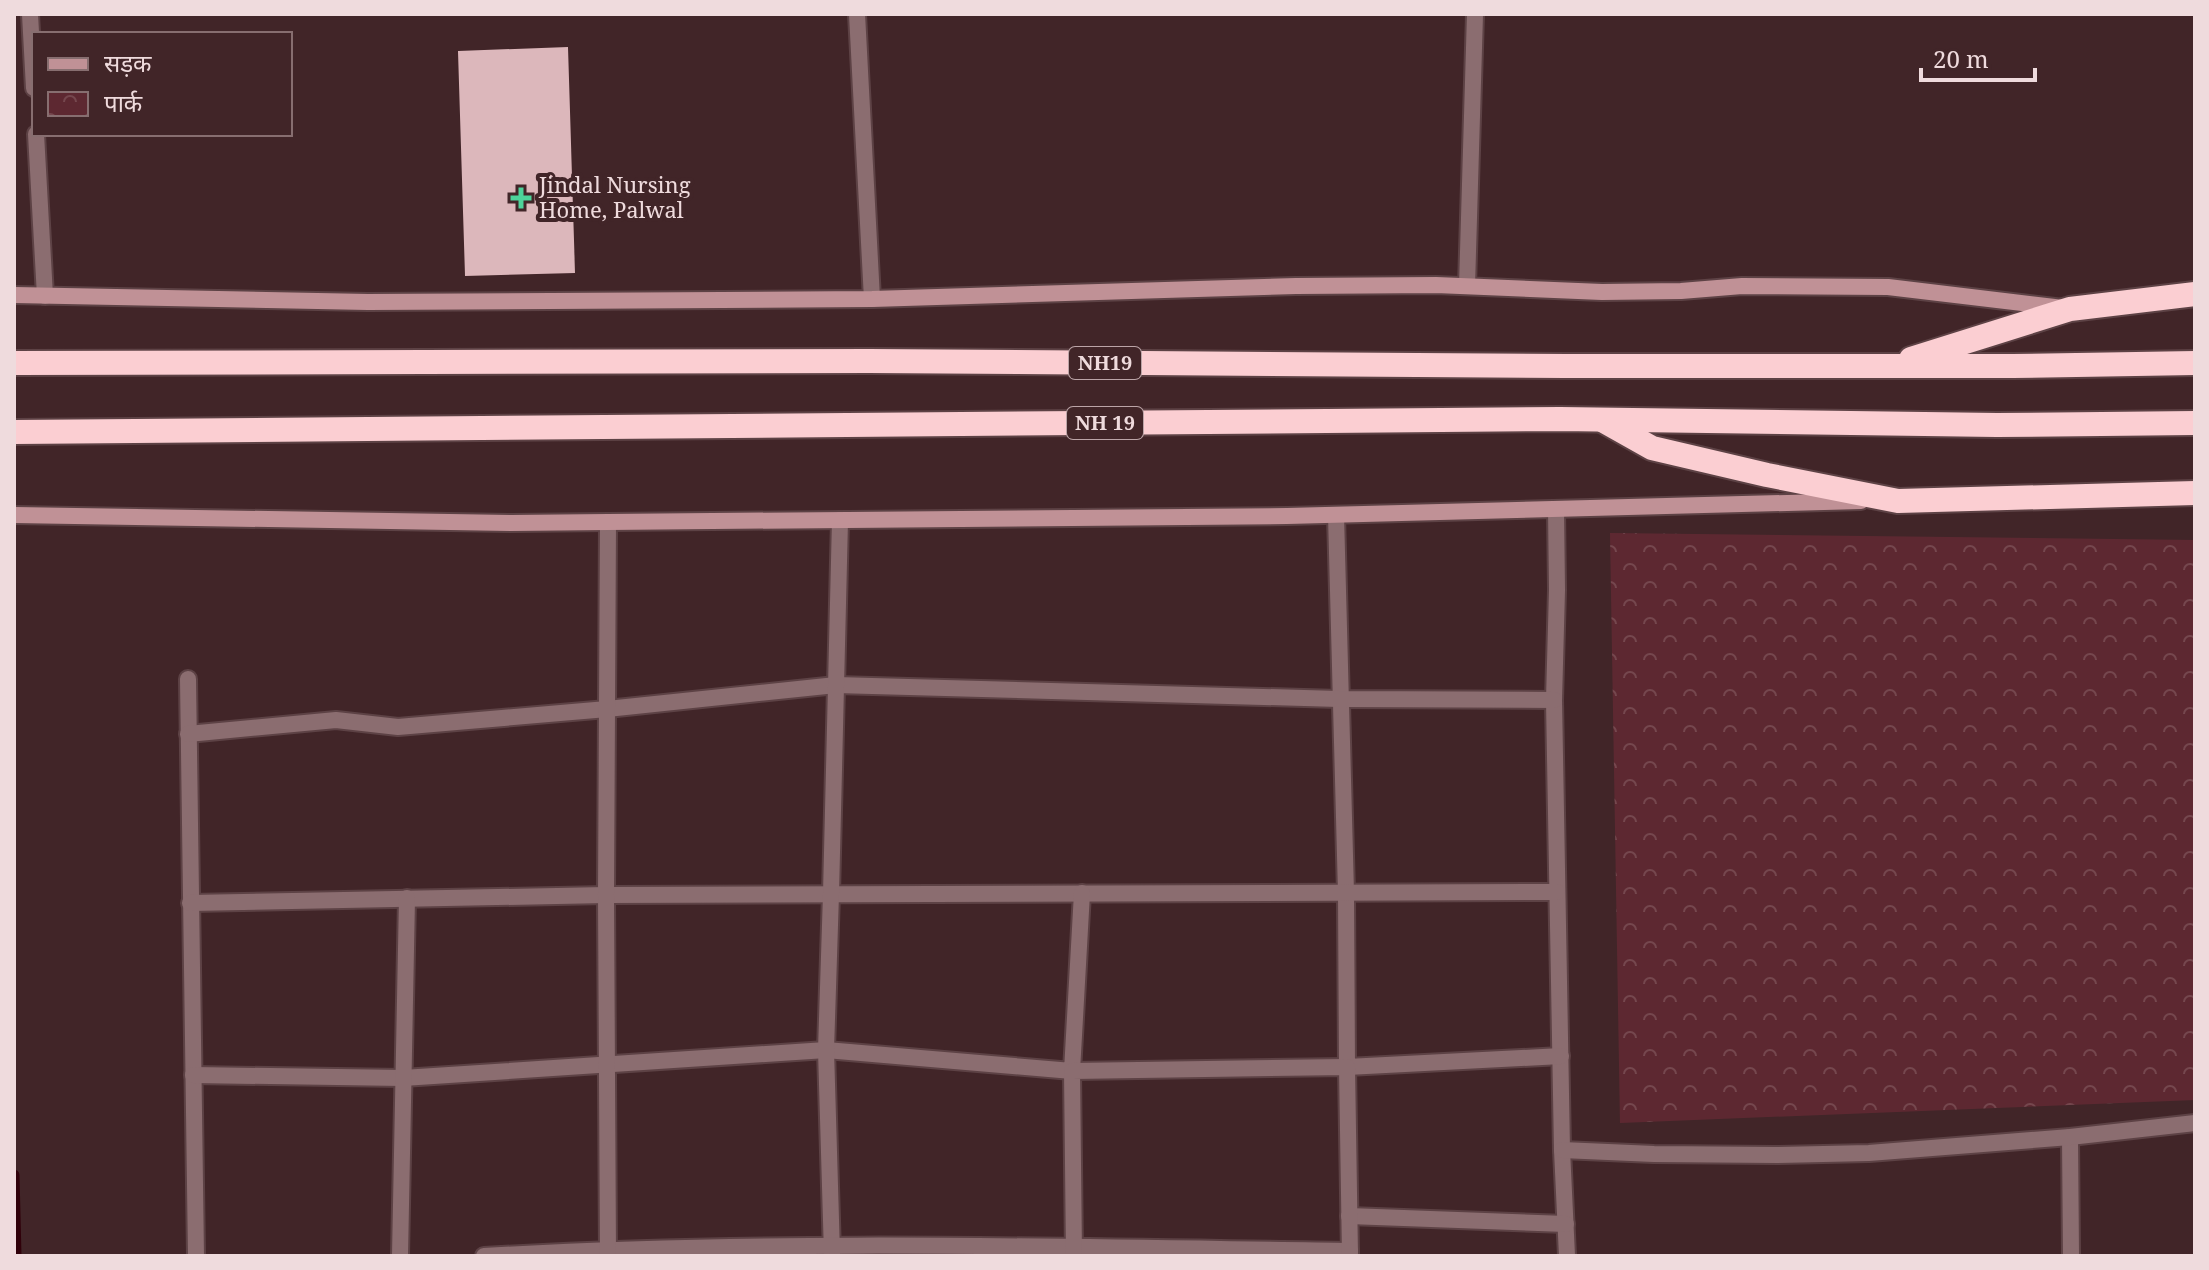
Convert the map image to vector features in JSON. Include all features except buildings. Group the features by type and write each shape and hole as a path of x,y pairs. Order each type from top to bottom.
{"highway":[{"path":"1890,366 2070,309 2195,294"},
{"name":"NH19","path":"14,363 869,361 1566,366 2195,363"},
{"path":"1602,420 1652,448 1898,501 2195,493"},
{"name":"NH 19","path":"14,432 1602,420 1981,425 2195,423"}],"street":[{"path":"30,14 32,51"},
{"path":"857,14 872,299"},
{"path":"1467,286 1475,14"},
{"path":"36,136 45,296"},
{"path":"14,295 368,302 872,299 1296,286 1436,285 1602,292 1742,286 1888,287 2070,309"},
{"path":"14,515 511,523 1336,515 1898,501"},
{"path":"1556,509 1554,700 1562,1150 1567,1256"},
{"path":"484,1256 608,1252 1350,1254 1346,893 1336,515"},
{"path":"832,1252 826,1050 840,520"},
{"path":"608,522 608,1252"},
{"path":"188,679 196,1256"},
{"path":"188,734 336,720 398,727 836,685 1339,699 1554,700"},
{"path":"190,903 606,895 1557,892"},
{"path":"1074,1252 1072,1071 1082,893"},
{"path":"400,1256 407,898"},
{"path":"193,1075 403,1078 826,1050 1072,1071 1347,1067 1561,1056"},
{"path":"1562,1150 1685,1155 1869,1153 2070,1137 2195,1123"},
{"path":"2070,1137 2071,1256"},
{"path":"1349,1216 1566,1224"}],"green space":[{"path":"1610,533 2195,540 2195,1100 1620,1123"}],"waterway":[{"path":"14,1175 16,1256"}],"place":[{"name":"Jindal Nursing Home, Palwal","path":"521,198"}]}
